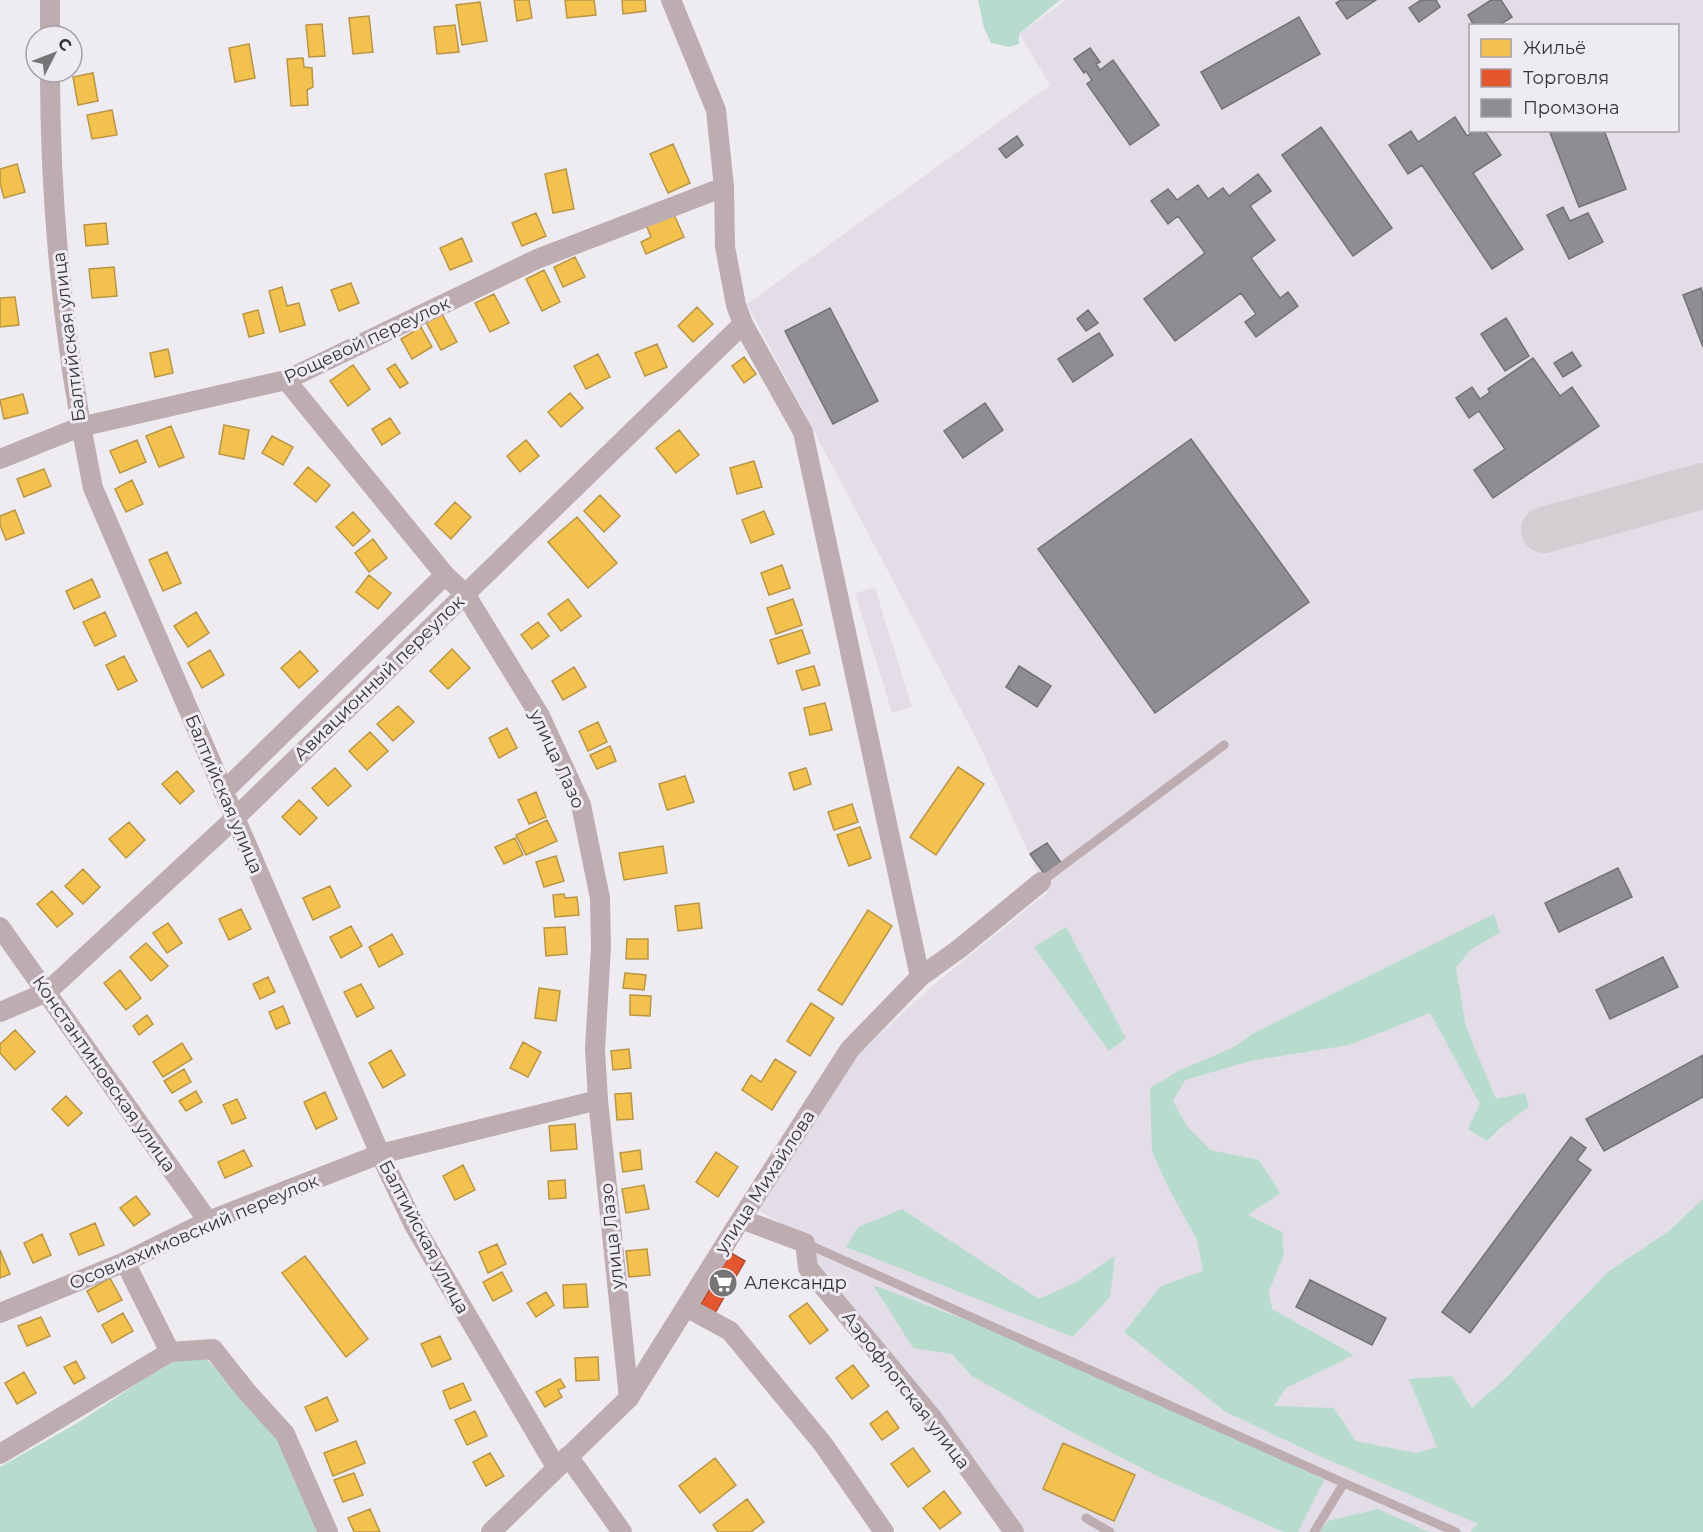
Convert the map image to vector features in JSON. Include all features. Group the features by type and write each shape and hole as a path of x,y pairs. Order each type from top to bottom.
{"street":[{"path":"50,0 50,24"},
{"path":"671,0 716,110 724,187 726,247 736,305 743,324 803,432 920,977"},
{"name":"Балтийская улица","path":"50,84 55,219 80,428 93,488 234,819 380,1154 414,1226 562,1462 622,1532"},
{"name":"Рощевой переулок","path":"0,459 80,428 286,380 537,259 724,187"},
{"name":"Авиационный переулок","path":"0,1012 47,992 234,819 743,324"},
{"name":"улица Лазо","path":"286,380 445,575 465,594 540,716 581,805 600,898 596,1049 598,1100 629,1398"},
{"name":"Авиационный переулок","path":"223,792 445,575"},
{"name":"улица Михайлова","path":"491,1532 629,1398 850,1048 920,977 1041,882"},
{"name":"Константиновская улица","path":"0,927 208,1221"},
{"name":"Осовиахимовский переулок","path":"0,1313 125,1262 208,1221 380,1154 598,1100"},
{"path":"741,1219 805,1243"},
{"name":"Аэрофлотская улица","path":"805,1243 808,1268 933,1420 1014,1532"},
{"path":"125,1262 170,1352"},
{"path":"686,1307 730,1331 823,1444 884,1532"},
{"path":"0,1454 170,1352 213,1349 247,1392 285,1434 328,1532"}],"lane":[{"path":"1041,882 1224,745"},
{"path":"805,1243 1456,1532"},
{"path":"1314,1532 1344,1483"},
{"path":"1086,1518 1110,1532"}],"shaded area":[{"path":"1066,0 1703,0 1703,1532 1022,1532 820,1270 807,1238 758,1210 856,1056 931,987 1047,893 978,742 747,304 1050,85 1019,34"},
{"path":"875,588 912,707 892,713 855,593"}],"green space":[{"path":"978,0 1060,0 1019,34 1019,44 1010,47 991,43 984,28"},
{"path":"1494,914 1500,932 1469,951 1456,968 1466,1027 1496,1099 1525,1093 1529,1107 1500,1128 1487,1141 1468,1129 1480,1104 1430,1013 1349,1045 1250,1061 1185,1080 1173,1101 1187,1126 1210,1150 1259,1160 1280,1193 1248,1215 1282,1232 1284,1254 1269,1291 1272,1309 1354,1355 1286,1388 1274,1406 1334,1408 1356,1441 1416,1453 1437,1447 1409,1379 1452,1376 1472,1408 1505,1379 1609,1271 1669,1231 1703,1199 1703,1532 1470,1532 1478,1524 1319,1456 1226,1412 1124,1332 1161,1286 1203,1271 1197,1240 1167,1185 1152,1151 1150,1088 1180,1070 1232,1048 1254,1033"},
{"path":"1066,927 1126,1038 1109,1051 1034,947"},
{"path":"902,1209 1039,1299 1076,1282 1115,1256 1110,1297 1073,1337 846,1247 858,1227"},
{"path":"873,1285 1100,1370 1324,1480 1298,1532 1284,1532 1155,1475 972,1376 952,1354 913,1348"},
{"path":"206,1358 278,1441 318,1532 0,1532 0,1467 79,1422 175,1361"},
{"path":"1378,1509 1429,1532 1319,1532 1328,1521"}],"building: Жильё":[{"path":"514,0 529,0 532,18 517,21"},
{"path":"565,0 594,0 596,15 567,18"},
{"path":"622,0 645,0 646,11 623,14"},
{"path":"480,2 487,41 462,45 456,5"},
{"path":"369,16 373,52 353,54 349,18"},
{"path":"322,24 325,56 309,57 306,25"},
{"path":"455,25 459,52 437,54 434,27"},
{"path":"249,44 255,78 235,82 229,48"},
{"path":"303,58 304,67 312,68 313,87 307,90 308,105 291,106 287,59"},
{"path":"93,73 98,101 78,105 74,84 84,84 84,75"},
{"path":"112,110 117,135 92,139 87,115"},
{"path":"673,144 690,183 668,193 650,154"},
{"path":"17,164 25,192 4,198 0,183 0,169"},
{"path":"566,169 574,209 553,213 545,174"},
{"path":"672,210 684,237 646,254 641,242 651,237 645,222"},
{"path":"536,213 546,236 522,246 512,223"},
{"path":"106,223 108,244 86,246 84,225"},
{"path":"462,238 472,261 450,270 440,248"},
{"path":"575,257 585,277 563,287 554,267"},
{"path":"114,267 117,296 92,298 89,269"},
{"path":"544,270 560,302 542,311 526,279"},
{"path":"351,283 359,303 339,311 331,290"},
{"path":"282,287 287,306 299,303 305,325 280,332 269,291"},
{"path":"494,294 509,323 490,332 475,303"},
{"path":"15,297 19,325 0,327 0,298"},
{"path":"697,307 713,324 693,342 678,326"},
{"path":"258,310 264,333 249,337 243,314"},
{"path":"442,314 457,342 441,350 426,322"},
{"path":"421,327 432,347 412,359 401,339"},
{"path":"657,344 667,367 645,376 635,353"},
{"path":"168,349 173,373 155,377 150,353"},
{"path":"598,354 610,377 586,389 574,366"},
{"path":"744,357 756,374 744,383 732,366"},
{"path":"395,364 408,383 400,388 387,369"},
{"path":"353,365 370,389 348,406 330,381"},
{"path":"570,393 583,408 561,427 548,412"},
{"path":"23,394 28,413 4,419 0,400"},
{"path":"390,418 400,433 382,445 372,429"},
{"path":"224,425 249,430 244,459 219,454"},
{"path":"171,426 184,457 159,467 146,436"},
{"path":"679,430 699,455 676,473 656,448"},
{"path":"272,436 293,447 283,465 262,453"},
{"path":"137,440 146,462 120,473 110,451"},
{"path":"526,440 539,456 520,472 507,456"},
{"path":"754,461 762,487 737,494 730,468"},
{"path":"308,467 330,485 316,502 294,484"},
{"path":"44,469 51,486 24,497 17,479"},
{"path":"132,480 143,504 126,512 115,489"},
{"path":"600,495 620,516 604,532 584,511"},
{"path":"455,502 471,517 451,539 435,524"},
{"path":"15,510 24,533 6,540 0,525 0,516"},
{"path":"764,511 774,534 751,543 742,520"},
{"path":"353,512 370,531 353,546 336,527"},
{"path":"577,517 617,563 588,588 548,542"},
{"path":"373,539 387,558 369,572 355,553"},
{"path":"167,552 181,583 163,591 149,560"},
{"path":"782,565 790,588 769,595 761,573"},
{"path":"369,575 391,593 378,609 356,592"},
{"path":"92,579 100,597 74,609 66,591"},
{"path":"568,599 581,616 561,631 548,614"},
{"path":"793,599 802,625 776,634 767,608"},
{"path":"105,612 116,636 95,646 83,622"},
{"path":"196,612 209,633 188,647 174,626"},
{"path":"538,622 549,636 532,649 521,635"},
{"path":"802,630 810,653 778,664 770,640"},
{"path":"452,649 470,668 448,689 430,671"},
{"path":"210,650 224,675 202,688 188,663"},
{"path":"300,651 318,671 299,688 281,668"},
{"path":"124,656 137,681 118,690 106,665"},
{"path":"814,666 820,685 802,690 796,671"},
{"path":"574,667 586,687 563,700 552,681"},
{"path":"825,703 832,730 810,735 804,708"},
{"path":"398,706 414,722 393,741 377,724"},
{"path":"598,722 607,742 588,751 579,731"},
{"path":"507,728 517,748 499,758 489,738"},
{"path":"370,732 388,751 367,770 349,751"},
{"path":"610,746 616,761 597,769 590,755"},
{"path":"958,767 984,784 936,855 910,837"},
{"path":"335,768 351,786 328,806 312,788"},
{"path":"806,768 811,784 794,790 789,773"},
{"path":"177,771 194,791 180,804 162,784"},
{"path":"685,776 694,802 667,810 659,784"},
{"path":"536,792 546,817 529,824 518,800"},
{"path":"299,800 317,818 300,835 282,817"},
{"path":"852,804 858,822 834,830 828,812"},
{"path":"547,820 557,841 526,855 516,835"},
{"path":"129,822 145,840 126,858 109,839"},
{"path":"860,827 871,858 849,866 837,835"},
{"path":"515,838 523,855 504,864 495,847"},
{"path":"663,846 667,873 624,880 619,853"},
{"path":"556,856 564,881 544,887 536,862"},
{"path":"83,869 100,887 83,904 65,886"},
{"path":"330,886 340,907 313,920 303,898"},
{"path":"52,891 73,914 57,927 37,904"},
{"path":"564,894 565,898 577,897 579,915 555,917 553,895"},
{"path":"699,903 702,928 678,931 675,906"},
{"path":"241,909 251,929 229,940 219,919"},
{"path":"868,910 892,926 842,1005 818,990"},
{"path":"168,923 182,943 167,953 153,933"},
{"path":"351,926 362,946 341,958 330,937"},
{"path":"565,927 567,954 546,956 544,928"},
{"path":"392,934 403,954 379,967 369,947"},
{"path":"627,939 648,939 648,959 626,959"},
{"path":"146,943 168,966 151,981 130,957"},
{"path":"120,970 141,998 126,1010 104,983"},
{"path":"625,973 646,975 644,990 623,988"},
{"path":"268,977 275,992 260,999 253,984"},
{"path":"361,984 374,1008 357,1017 344,992"},
{"path":"539,988 560,991 556,1021 535,1018"},
{"path":"630,995 651,996 650,1016 630,1015"},
{"path":"811,1003 834,1018 810,1056 787,1041"},
{"path":"283,1006 290,1023 276,1029 269,1012"},
{"path":"147,1015 153,1024 139,1035 133,1026"},
{"path":"15,1030 35,1052 15,1070 0,1053 0,1044"},
{"path":"523,1042 541,1052 528,1077 510,1068"},
{"path":"182,1043 192,1059 163,1077 153,1062"},
{"path":"629,1049 631,1068 613,1070 611,1051"},
{"path":"391,1050 405,1075 383,1088 369,1063"},
{"path":"775,1059 796,1072 772,1110 742,1090 751,1075 761,1082"},
{"path":"184,1069 191,1082 172,1093 164,1081"},
{"path":"196,1091 202,1102 186,1111 179,1101"},
{"path":"325,1092 337,1119 316,1129 304,1102"},
{"path":"631,1093 633,1119 617,1120 615,1094"},
{"path":"66,1096 82,1113 68,1126 52,1109"},
{"path":"237,1099 246,1118 232,1124 223,1105"},
{"path":"575,1124 577,1149 551,1151 549,1126"},
{"path":"244,1150 252,1166 225,1178 218,1162"},
{"path":"640,1150 642,1169 623,1172 620,1153"},
{"path":"716,1152 738,1167 718,1197 696,1182"},
{"path":"463,1165 475,1190 455,1200 443,1176"},
{"path":"565,1180 566,1198 549,1199 548,1181"},
{"path":"644,1185 649,1209 626,1213 622,1189"},
{"path":"136,1196 150,1214 134,1226 120,1208"},
{"path":"95,1223 104,1245 79,1255 70,1234"},
{"path":"42,1234 51,1255 33,1263 24,1243"},
{"path":"497,1244 506,1264 488,1273 479,1252"},
{"path":"647,1249 650,1275 629,1277 626,1251"},
{"path":"0,1250 10,1274 0,1278"},
{"path":"305,1256 368,1339 346,1357 282,1273"},
{"path":"502,1272 512,1291 493,1301 483,1282"},
{"path":"110,1278 122,1300 98,1312 87,1291"},
{"path":"586,1284 588,1307 564,1308 563,1285"},
{"path":"546,1292 554,1305 536,1317 527,1303"},
{"path":"807,1303 828,1330 810,1344 789,1316"},
{"path":"123,1313 133,1331 112,1343 102,1325"},
{"path":"41,1317 50,1336 27,1346 18,1326"},
{"path":"440,1336 451,1359 432,1367 421,1344"},
{"path":"598,1357 599,1380 576,1381 575,1358"},
{"path":"76,1361 85,1378 74,1384 64,1367"},
{"path":"853,1365 869,1386 852,1399 836,1378"},
{"path":"24,1372 36,1393 17,1404 5,1383"},
{"path":"560,1379 565,1387 558,1390 562,1397 545,1407 536,1392"},
{"path":"463,1383 471,1400 450,1409 443,1391"},
{"path":"327,1397 338,1421 316,1431 305,1407"},
{"path":"475,1411 487,1436 467,1445 455,1420"},
{"path":"887,1411 899,1428 882,1440 870,1424"},
{"path":"356,1441 365,1463 333,1476 324,1453"},
{"path":"1063,1443 1135,1475 1114,1521 1043,1489"},
{"path":"913,1448 930,1471 908,1487 891,1464"},
{"path":"490,1453 504,1476 486,1486 473,1462"},
{"path":"715,1458 736,1485 700,1513 679,1486"},
{"path":"354,1473 363,1495 343,1502 334,1480"},
{"path":"944,1491 961,1513 940,1529 923,1508"},
{"path":"747,1499 764,1522 751,1532 718,1532 713,1525"},
{"path":"370,1509 380,1532 354,1532 348,1518"}],"building: Торговля":[{"name":"Александр","path":"731,1253 745,1261 715,1313 701,1304"}],"building: Промзона":[{"path":"1341,0 1376,0 1347,19 1336,3"},
{"path":"1421,0 1436,0 1440,7 1419,22 1409,8"},
{"path":"1491,0 1501,0 1512,17 1501,24 1473,24 1468,15"},
{"path":"1299,17 1320,54 1222,109 1201,72"},
{"path":"1090,48 1100,62 1096,64 1100,70 1113,60 1159,125 1130,145 1087,84 1092,80 1074,59"},
{"path":"1455,117 1467,136 1473,132 1485,132 1501,155 1473,173 1523,249 1492,269 1422,165 1408,174 1389,145 1411,131 1418,142"},
{"path":"1321,127 1392,228 1353,256 1282,155"},
{"path":"1550,132 1605,132 1626,189 1579,207"},
{"path":"1017,136 1023,145 1006,158 999,149"},
{"path":"1258,174 1271,191 1250,206 1275,240 1251,258 1280,298 1288,292 1298,306 1256,337 1245,322 1256,314 1241,293 1175,341 1144,299 1205,253 1178,216 1168,224 1151,201 1168,189 1177,200 1198,185 1208,199 1223,188 1229,196"},
{"path":"1563,207 1570,221 1588,213 1603,242 1569,259 1547,215"},
{"path":"1701,288 1703,294 1703,347 1683,295"},
{"path":"830,308 878,401 833,424 785,331"},
{"path":"1088,310 1098,323 1086,331 1077,319"},
{"path":"1506,318 1529,356 1505,371 1481,334"},
{"path":"1099,333 1113,355 1073,382 1058,359"},
{"path":"1572,352 1581,366 1563,377 1554,363"},
{"path":"1533,358 1560,396 1572,387 1599,426 1493,498 1474,470 1505,449 1479,411 1469,418 1456,398 1472,387 1480,399 1490,392 1488,389"},
{"path":"985,403 1003,430 963,458 944,431"},
{"path":"1191,439 1309,602 1155,713 1038,549"},
{"path":"1019,666 1051,686 1037,707 1006,687"},
{"path":"1047,843 1062,864 1045,875 1030,854"},
{"path":"1618,868 1632,897 1559,932 1545,903"},
{"path":"1663,957 1678,987 1610,1019 1596,990"},
{"path":"1703,1055 1703,1097 1604,1151 1586,1119"},
{"path":"1571,1137 1586,1148 1577,1160 1591,1170 1470,1333 1442,1312"},
{"path":"1310,1280 1386,1318 1372,1345 1296,1307"}],"taxiway":[{"path":"1544,530 1703,486"}],"place":[{"name":"Александр","path":"723,1283"}]}
